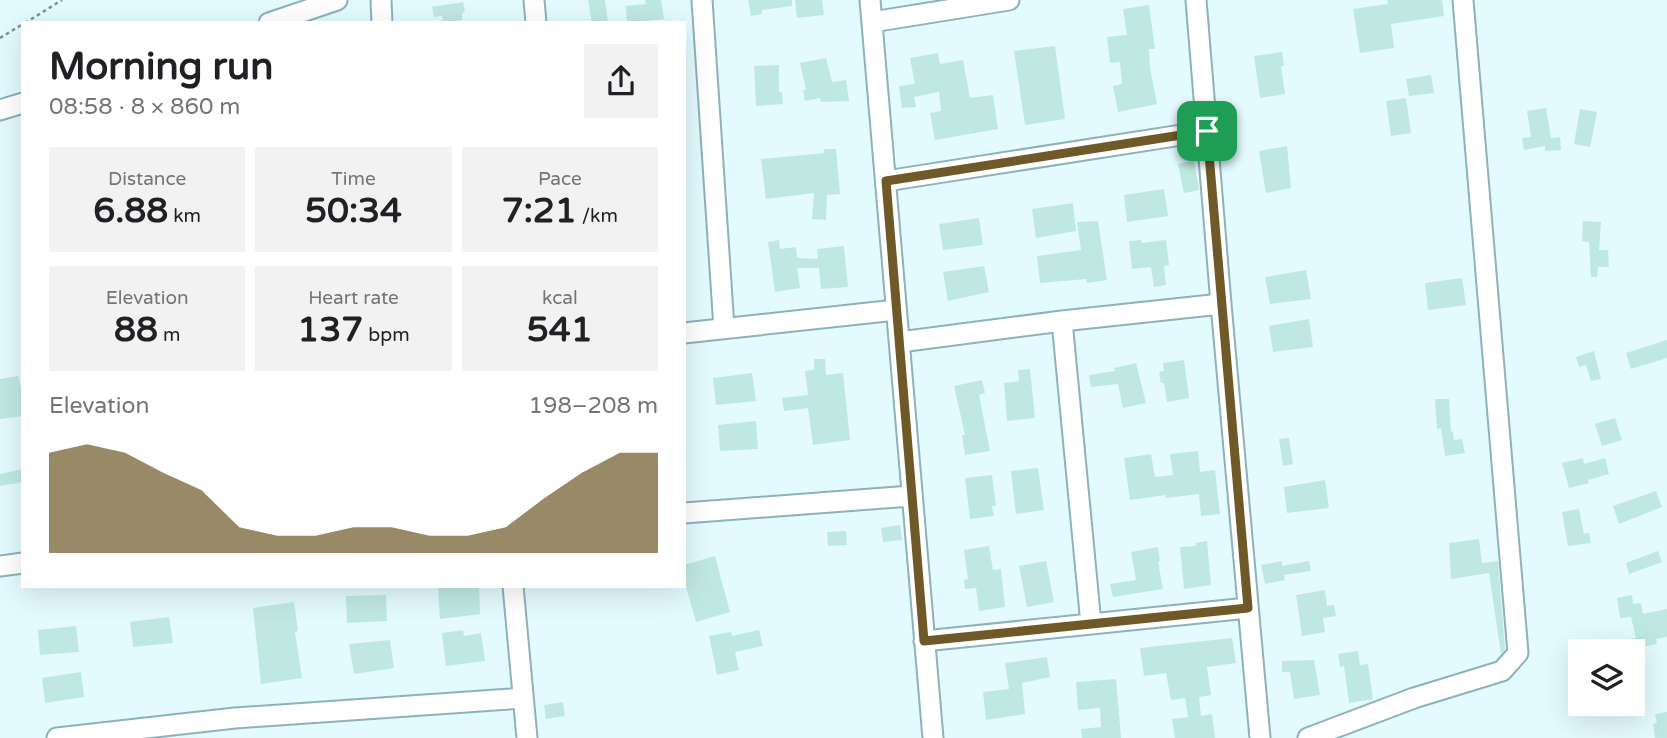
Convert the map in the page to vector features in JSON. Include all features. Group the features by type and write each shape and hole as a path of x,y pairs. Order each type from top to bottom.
{"street":[{"path":"276,21 337,0"},
{"path":"381,0 382,21"},
{"path":"534,0 536,21"},
{"path":"702,0 724,328"},
{"path":"870,0 933,738"},
{"path":"872,22 1009,0"},
{"path":"1196,0 1259,738"},
{"path":"1308,738 1414,698 1502,671 1518,653 1463,0"},
{"path":"0,110 21,104"},
{"path":"886,181 1207,131"},
{"path":"900,342 1221,304"},
{"path":"686,333 896,310"},
{"path":"1062,321 1091,624"},
{"path":"686,513 911,496"},
{"path":"0,566 21,563"},
{"path":"513,588 527,738"},
{"path":"924,641 1248,608"},
{"path":"57,738 132,734 236,718 523,698"}],"path":[{"path":"27,21 62,0"},
{"path":"0,38 21,25"}],"building":[{"path":"588,0 605,0 608,21 592,21"},
{"path":"645,0 661,0 664,19 627,21 626,6 646,4"},
{"path":"748,0 792,0 792,6 762,10 762,14 751,16"},
{"path":"795,0 822,0 824,15 797,18"},
{"path":"1387,0 1442,0 1444,16 1391,24 1394,48 1360,53 1353,9 1388,4"},
{"path":"463,2 465,12 462,13 462,20 443,21 442,16 434,17 432,7"},
{"path":"1149,5 1155,49 1149,49 1150,68 1157,104 1118,112 1113,86 1122,84 1120,62 1110,63 1107,37 1127,35 1123,9"},
{"path":"1055,46 1065,119 1025,125 1014,51"},
{"path":"1282,52 1285,94 1260,98 1254,56"},
{"path":"938,53 940,64 963,60 970,98 993,95 998,129 935,140 930,113 941,111 939,92 914,97 916,107 902,108 899,86 915,84 910,58"},
{"path":"826,58 832,82 846,80 849,101 821,102 820,98 805,101 803,90 806,90 800,63"},
{"path":"779,65 779,92 782,92 783,104 756,106 754,66"},
{"path":"1431,75 1434,93 1409,96 1406,79"},
{"path":"1406,98 1411,133 1391,136 1386,101"},
{"path":"1546,108 1551,138 1560,137 1561,150 1545,151 1545,146 1524,150 1522,138 1531,137 1527,111"},
{"path":"1580,109 1597,112 1590,147 1574,144"},
{"path":"1287,146 1291,188 1266,193 1259,151"},
{"path":"824,149 836,149 840,194 827,195 826,220 812,219 814,193 766,199 761,159 824,153"},
{"path":"1194,161 1199,190 1184,193 1178,164"},
{"path":"1164,189 1168,216 1127,222 1124,195"},
{"path":"1073,203 1076,231 1036,238 1032,209"},
{"path":"979,218 983,245 943,250 939,224"},
{"path":"1098,221 1107,280 1087,283 1086,279 1040,283 1037,256 1081,250 1077,222"},
{"path":"1583,221 1601,222 1599,250 1608,250 1609,267 1598,267 1597,277 1591,277 1589,242 1582,241"},
{"path":"779,240 780,249 796,247 797,258 818,259 817,249 844,246 848,287 821,289 819,268 797,268 800,288 775,292 768,242"},
{"path":"1141,240 1142,243 1166,240 1169,265 1164,266 1166,285 1154,287 1151,267 1132,269 1129,241"},
{"path":"984,266 989,292 948,301 943,272"},
{"path":"1306,270 1311,299 1270,304 1265,277"},
{"path":"1462,278 1466,305 1428,310 1425,283"},
{"path":"1309,319 1313,347 1273,352 1269,326"},
{"path":"1667,340 1667,358 1631,369 1626,353"},
{"path":"1594,351 1601,379 1591,381 1586,365 1579,367 1576,357"},
{"path":"814,359 825,359 826,375 843,373 850,440 813,445 808,408 784,411 782,398 808,395 805,371 814,370"},
{"path":"1184,360 1189,398 1167,402 1159,372 1164,371 1163,363"},
{"path":"1136,363 1146,403 1123,408 1118,384 1091,387 1089,375 1115,371 1114,368"},
{"path":"1030,369 1035,418 1007,421 1004,383 1019,381 1018,370"},
{"path":"752,373 756,401 716,405 713,378"},
{"path":"18,376 21,388 21,416 0,419 0,379"},
{"path":"982,380 985,393 979,395 990,451 965,455 962,435 965,435 954,386"},
{"path":"1435,399 1449,399 1451,432 1453,431 1454,440 1462,439 1465,453 1445,456 1441,428 1437,429"},
{"path":"1615,418 1622,440 1602,446 1595,424"},
{"path":"756,421 758,449 720,451 718,425"},
{"path":"1289,438 1293,464 1283,466 1279,439"},
{"path":"1198,451 1200,472 1215,470 1220,514 1201,516 1199,494 1130,500 1124,458 1151,454 1155,477 1173,475 1170,454"},
{"path":"1583,458 1584,464 1605,458 1609,474 1569,488 1562,463"},
{"path":"1038,468 1044,510 1016,514 1011,471"},
{"path":"21,469 21,482 0,486 0,474"},
{"path":"992,475 996,506 992,506 994,516 970,519 965,478"},
{"path":"1325,480 1329,508 1287,513 1284,487"},
{"path":"1656,491 1662,507 1619,524 1613,506"},
{"path":"1579,509 1584,534 1589,533 1591,543 1568,546 1562,512"},
{"path":"900,525 902,540 883,542 881,528"},
{"path":"846,531 847,545 828,546 827,532"},
{"path":"1479,539 1482,563 1498,561 1505,649 1501,654 1489,573 1451,579 1449,543"},
{"path":"1207,541 1211,585 1184,589 1180,547 1196,546 1195,543"},
{"path":"989,546 993,570 1001,569 1005,607 979,611 976,588 965,589 964,580 968,579 964,550"},
{"path":"1158,547 1163,589 1113,597 1110,584 1136,580 1131,552"},
{"path":"1658,551 1662,562 1629,574 1626,563"},
{"path":"715,556 730,612 696,622 686,587 686,564"},
{"path":"1046,561 1054,602 1027,607 1019,566"},
{"path":"1282,561 1282,566 1309,561 1311,571 1284,575 1285,580 1265,584 1261,565"},
{"path":"438,588 479,588 480,614 440,619"},
{"path":"1325,590 1327,606 1334,605 1336,616 1323,618 1325,632 1302,636 1296,595"},
{"path":"386,595 387,621 347,623 346,596"},
{"path":"1632,595 1633,604 1641,603 1643,614 1667,609 1667,637 1656,639 1657,644 1645,646 1645,639 1629,639 1636,638 1631,617 1620,618 1617,598"},
{"path":"294,602 298,631 295,632 302,678 261,684 253,608"},
{"path":"169,617 173,643 133,647 130,622"},
{"path":"76,626 79,652 40,655 38,630"},
{"path":"463,630 464,636 481,633 485,661 446,666 442,633"},
{"path":"759,630 763,646 735,652 739,670 717,675 709,636 731,632 732,636"},
{"path":"1232,638 1236,663 1207,667 1211,695 1199,697 1201,716 1212,714 1215,738 1175,738 1172,719 1188,717 1185,698 1171,700 1166,673 1144,676 1140,648"},
{"path":"390,640 394,668 354,674 349,644"},
{"path":"1358,651 1360,665 1368,664 1373,699 1349,703 1344,666 1340,667 1338,654"},
{"path":"1047,657 1050,677 1022,683 1025,714 986,720 983,692 1009,689 1005,663"},
{"path":"1314,660 1320,695 1294,699 1290,672 1282,672 1282,661"},
{"path":"81,672 84,697 45,703 42,678"},
{"path":"1116,679 1121,738 1082,738 1081,729 1101,727 1100,708 1078,710 1076,682"},
{"path":"563,702 565,716 546,719 544,705"},
{"path":"1667,712 1667,738 1655,738 1655,714"}],"route":[{"path":"1207,131 1248,608 924,641 886,181 1207,131"}]}
